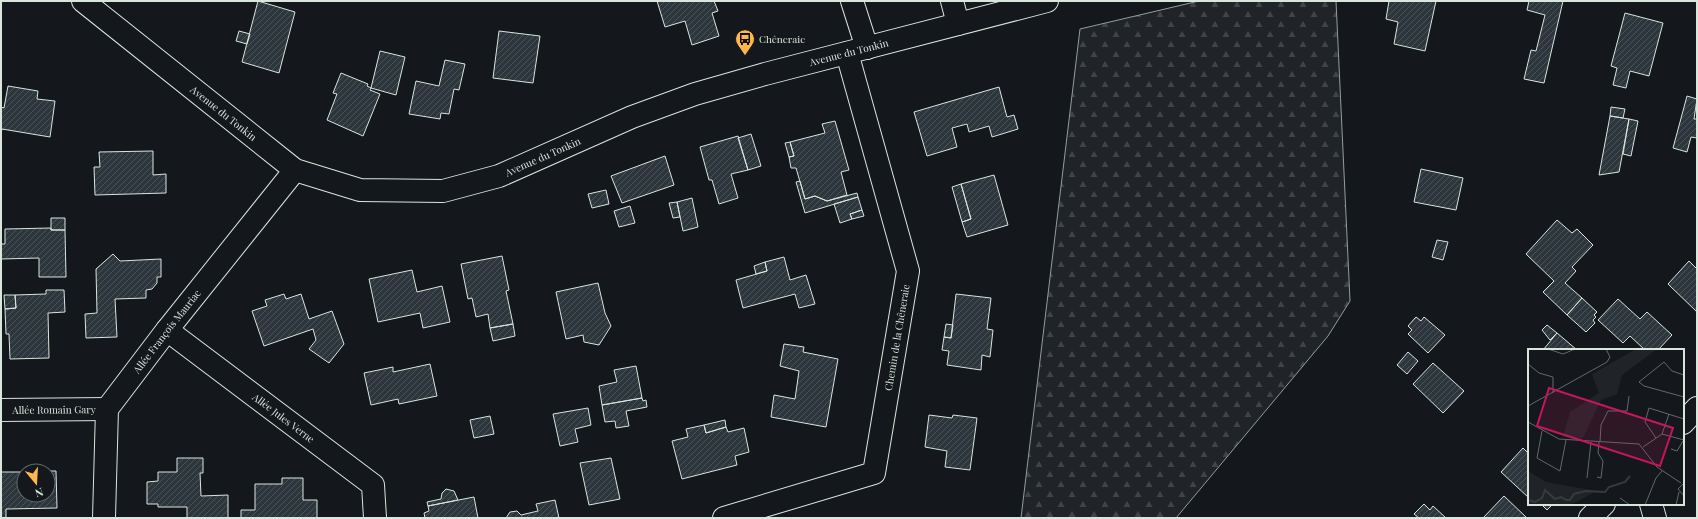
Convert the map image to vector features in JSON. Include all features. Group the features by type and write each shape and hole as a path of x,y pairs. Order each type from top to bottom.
{"street":[{"name":"Avenue du Tonkin","path":"83,1 295,170 360,190 443,191 499,176 632,117 695,94 1047,1"},
{"path":"852,1 857,51"},
{"path":"952,1 958,24"},
{"name":"Chemin de la Chêneraie","path":"724,518 874,473 908,271 857,51"},
{"name":"Allée François Mauriac","path":"107,409 167,330 295,170"},
{"name":"Allée Jules Verne","path":"167,330 373,485 375,518"},
{"path":"1684,422 1697,408"},
{"path":"104,518 107,409"},
{"name":"Allée Romain Gary","path":"1,410 107,409"},
{"path":"1590,518 1603,505"},
{"path":"1651,505 1655,518"}],"green space":[{"path":"1199,1 1336,1 1350,301 1328,336 1176,518 1021,518 1080,29"}],"building":[{"path":"258,1 295,12 279,73 242,62"},
{"path":"657,1 714,1 718,11 712,13 719,36 692,45 685,21 665,27"},
{"path":"1389,1 1436,1 1425,51 1394,44 1398,22 1386,19"},
{"path":"1529,1 1563,1 1544,83 1524,79 1531,50 1536,51 1545,15 1527,10"},
{"path":"1625,13 1663,23 1649,76 1630,71 1626,88 1613,85 1617,68 1611,66"},
{"path":"239,31 250,34 247,44 236,41"},
{"path":"499,31 540,36 533,83 493,78"},
{"path":"380,51 405,57 396,95 371,88"},
{"path":"445,60 465,64 459,90 454,89 449,114 441,113 440,119 409,114 416,81 439,86"},
{"path":"341,73 368,84 367,86 371,88 370,90 380,94 363,136 327,120 337,94 333,93"},
{"path":"8,86 38,91 37,99 55,101 50,137 2,129 1,133 1,107 4,108"},
{"path":"999,87 1007,117 1014,115 1018,129 992,137 989,126 969,132 967,124 952,128 957,147 927,156 914,112"},
{"path":"1687,96 1697,99 1694,119 1697,119 1697,138 1691,137 1687,152 1673,148"},
{"path":"1611,107 1625,109 1623,118 1610,116"},
{"path":"1610,116 1629,119 1619,172 1599,175"},
{"path":"1629,119 1638,121 1631,156 1623,154"},
{"path":"835,121 849,170 841,172 847,195 827,201 815,196 805,199 796,168 791,168 789,157 794,156 790,142 825,133 822,124"},
{"path":"751,134 761,166 748,170 738,138"},
{"path":"738,136 748,170 731,174 738,198 719,204 712,180 709,180 700,147"},
{"path":"790,142 794,156 789,157 785,143"},
{"path":"153,151 153,175 166,174 166,193 95,195 94,167 100,167 99,152"},
{"path":"665,156 674,185 622,203 611,176"},
{"path":"1421,169 1463,178 1456,210 1414,202"},
{"path":"994,175 1008,225 967,237 962,222 971,219 961,184"},
{"path":"800,181 805,199 815,196 827,201 857,193 858,197 805,213 796,182"},
{"path":"961,184 971,219 962,222 952,187"},
{"path":"606,190 609,204 592,208 588,194"},
{"path":"858,197 862,210 850,214 852,219 840,223 834,204"},
{"path":"692,198 698,227 683,231 677,202"},
{"path":"677,202 680,217 673,218 669,203"},
{"path":"630,206 635,223 619,227 614,211"},
{"path":"862,210 864,216 852,219 850,214"},
{"path":"51,218 65,218 65,230 51,230"},
{"path":"1557,220 1572,233 1577,229 1593,245 1572,267 1576,271 1565,283 1582,298 1567,315 1543,292 1554,281 1526,254"},
{"path":"51,228 51,230 65,230 66,277 39,277 39,258 1,259 1,244 5,244 5,229"},
{"path":"1437,240 1448,242 1443,260 1432,257"},
{"path":"113,254 120,261 161,259 161,277 157,277 157,283 152,289 146,290 146,298 115,299 117,337 86,338 85,314 97,313 96,269"},
{"path":"502,256 509,290 506,291 513,324 490,328 488,314 476,317 472,298 468,299 461,264"},
{"path":"784,257 790,280 806,275 815,304 799,308 795,294 743,308 736,280 767,271 765,262"},
{"path":"1689,261 1697,269 1697,312 1668,284"},
{"path":"765,262 767,271 756,274 754,266"},
{"path":"412,270 417,292 442,286 450,322 423,328 420,313 378,322 369,279"},
{"path":"598,283 605,313 611,326 599,345 584,342 583,335 566,339 556,292"},
{"path":"46,290 64,290 65,312 48,313 49,358 10,359 9,334 6,334 5,309 16,308 15,295 46,294"},
{"path":"284,294 286,299 301,294 309,319 332,311 344,344 329,363 309,349 316,340 313,329 264,346 252,311 267,306 265,300"},
{"path":"956,294 991,298 987,329 993,330 990,357 982,355 981,370 947,365 949,351 942,350 944,337 951,338"},
{"path":"4,295 15,295 16,308 5,309"},
{"path":"1582,298 1597,312 1594,315 1596,317 1593,320 1595,323 1586,332 1567,315"},
{"path":"1618,299 1640,319 1647,312 1672,335 1659,349 1644,349 1630,336 1623,343 1598,320"},
{"path":"1416,317 1421,321 1424,317 1445,335 1428,353 1408,334 1412,330 1408,326"},
{"path":"513,324 515,336 493,341 490,328"},
{"path":"946,324 953,325 951,338 944,337"},
{"path":"1547,325 1557,333 1550,340 1542,330"},
{"path":"1557,333 1576,349 1544,349"},
{"path":"784,344 804,347 803,352 838,359 826,427 771,417 774,395 795,399 799,371 780,366"},
{"path":"1408,352 1418,361 1407,374 1397,365"},
{"path":"1433,363 1464,391 1443,413 1413,384"},
{"path":"430,364 437,396 399,404 398,399 371,405 364,373 393,367 393,372"},
{"path":"636,366 642,398 602,405 599,386 617,382 614,370"},
{"path":"642,398 643,401 646,400 647,407 626,411 629,426 616,428 615,421 605,422 602,405"},
{"path":"588,408 591,425 575,429 578,442 560,446 553,414"},
{"path":"929,415 952,418 953,415 977,418 970,470 945,467 947,451 925,447"},
{"path":"490,416 494,434 474,438 470,420"},
{"path":"725,420 726,427 706,433 704,425"},
{"path":"704,425 706,433 726,427 728,432 744,428 749,452 735,456 737,465 682,479 672,441 688,437 686,429"},
{"path":"1523,448 1528,453 1528,497 1501,472"},
{"path":"177,458 203,458 203,473 200,473 201,496 228,495 228,518 187,518 187,507 158,507 158,504 147,504 147,482 158,481 158,472 177,472"},
{"path":"611,458 620,499 589,505 580,463"},
{"path":"56,471 57,508 6,509 6,518 1,518 1,472 16,472 16,503 56,503"},
{"path":"282,478 303,478 303,500 317,500 317,518 241,518 241,510 255,510 255,484 282,484"},
{"path":"446,489 454,491 458,500 428,506 427,502 441,499 442,493"},
{"path":"1504,496 1527,518 1483,518"},
{"path":"474,497 478,518 425,518 424,513 429,511 428,506"},
{"path":"555,500 559,518 506,518 510,512 517,511 521,515 538,511 536,504"},
{"path":"1424,504 1430,510 1433,506 1446,518 1419,518 1414,514"},
{"path":"1542,505 1552,505 1547,510"}],"place":[{"name":"Chêneraie","path":"745,56"}]}
